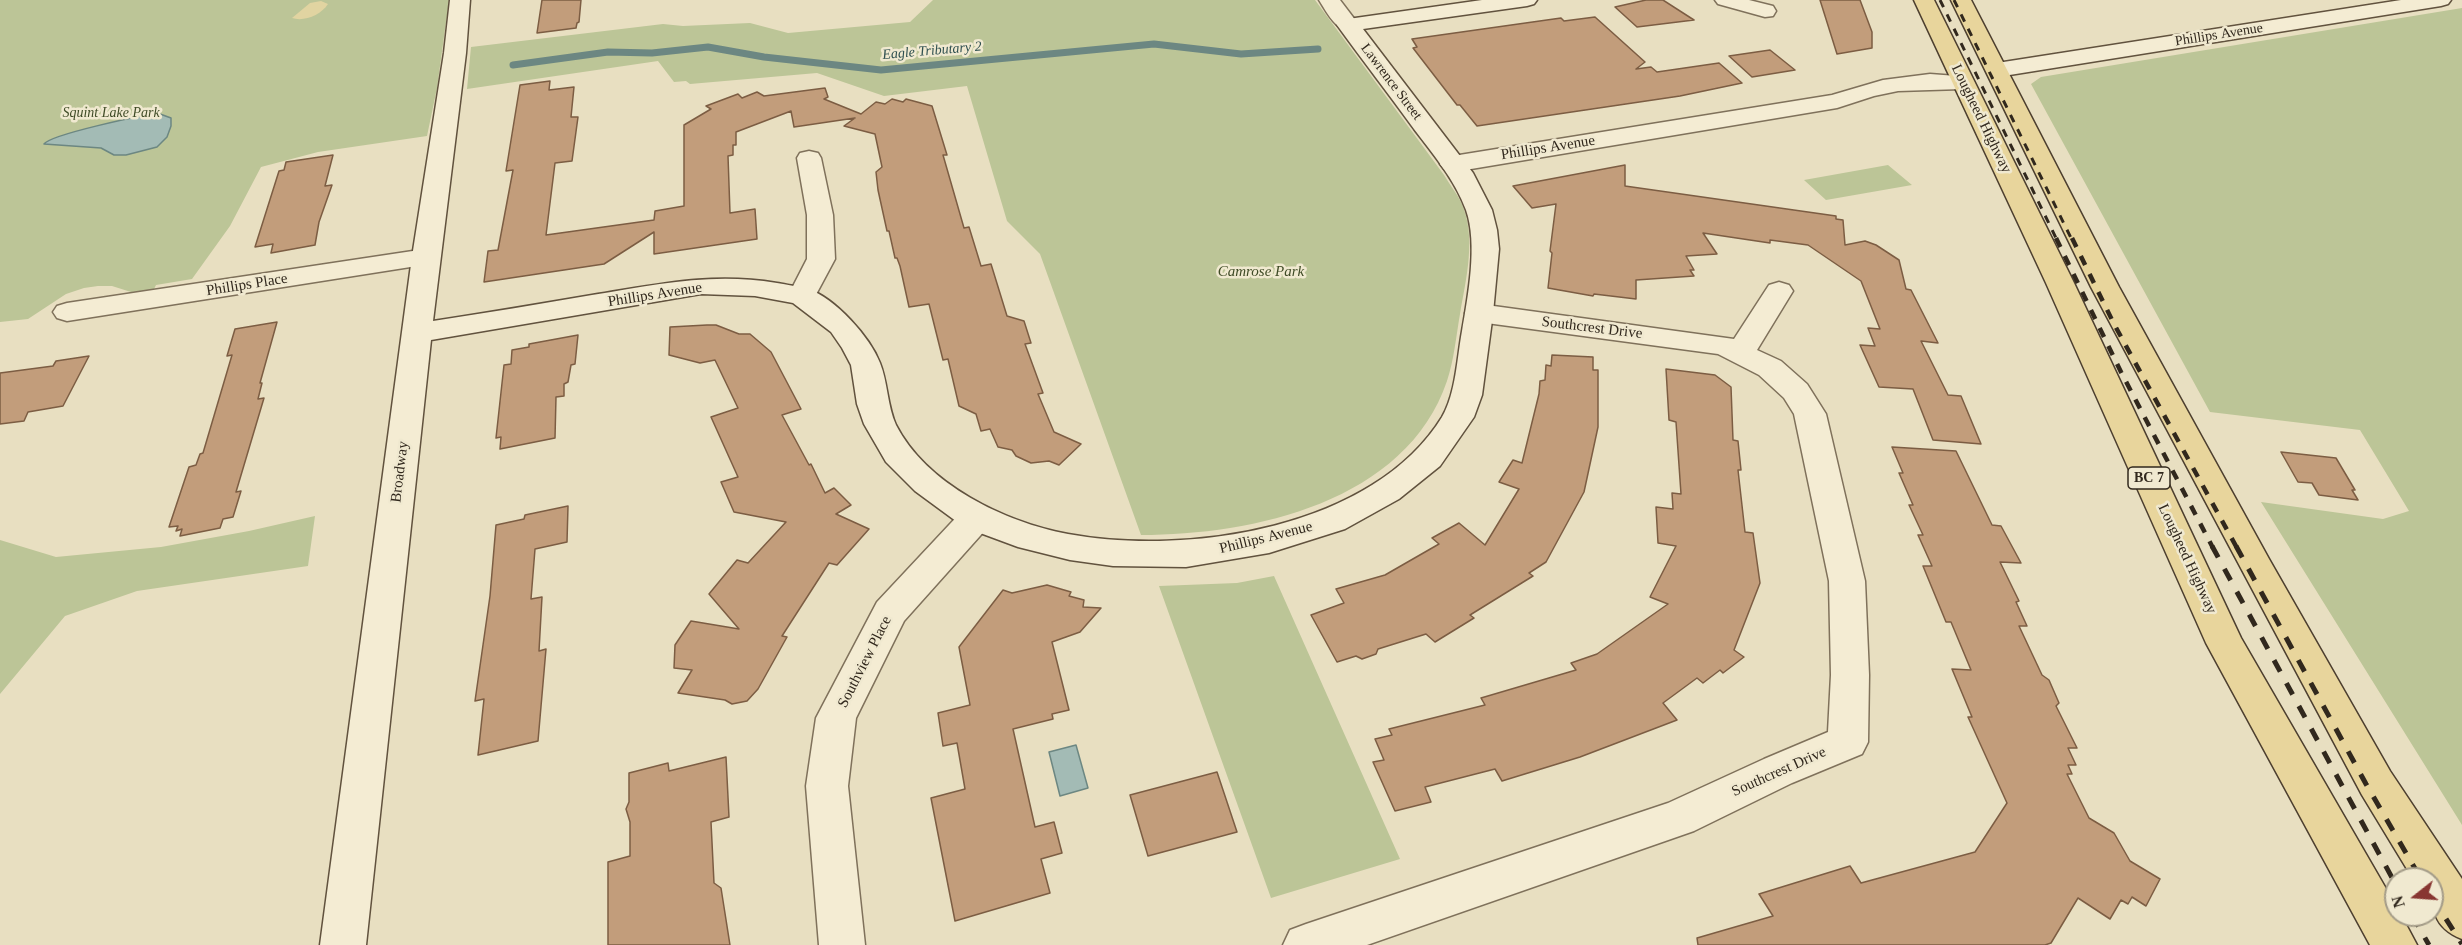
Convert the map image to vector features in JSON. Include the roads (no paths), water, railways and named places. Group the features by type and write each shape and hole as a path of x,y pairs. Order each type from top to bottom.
{"main road":[{"name":"Lougheed Highway","path":"1924,0 2060,283 2225,643 2394,945"},
{"path":"1961,0 2105,287 2256,567 2376,783 2462,918"}],"street":[{"name":"Broadway","path":"343,945 426,257 455,53 460,0"},
{"name":"Lawrence Street","path":"1329,0 1454,164"},
{"path":"1348,25 1527,0"},
{"path":"1725,0 1765,12"},
{"name":"Phillips Avenue","path":"1997,70 2441,0"},
{"name":"Phillips Avenue","path":"417,333 701,286 755,288 802,296 841,326 856,345 866,365 873,404 880,424 898,454 927,483 976,518 1030,538 1070,547 1113,553 1186,554 1269,540 1333,520 1365,504 1407,477 1428,458 1444,438 1458,417 1466,395 1479,313 1485,249 1484,230 1479,210 1454,164 1837,101 1861,91 1895,84 1962,82"},
{"path":"802,296 821,259 820,215 809,158"},
{"name":"Phillips Place","path":"67,312 426,257"},
{"path":"1740,351 1779,291"},
{"name":"Southcrest Drive","path":"1306,945 1679,818 1778,771 1848,742 1850,675 1847,580 1810,414 1796,391 1770,368 1740,351 1710,342 1479,313"},
{"name":"Southview Place","path":"842,945 827,786 836,718 890,612 976,518"}],"water":[{"path":"160,114 171,118 171,126 167,137 157,147 126,155 114,155 101,148 44,144 62,136 98,126"},
{"path":"1076,745 1088,788 1060,796 1049,752"}],"waterway":[{"name":"Eagle Tributary 2","path":"513,65 608,52 652,53 708,47 764,57 881,70 1154,44 1241,54 1318,49"}],"railway":[{"path":"1940,0 2057,240"},
{"path":"1954,0 2072,240"},
{"path":"2056,238 2121,372 2213,548"},
{"path":"2072,238 2114,324 2237,548"},
{"path":"2212,546 2386,867"},
{"path":"2236,546 2414,867"},
{"path":"2444,916 2462,944"},
{"path":"2419,927 2429,945"}],"park label":[{"name":"Squint Lake Park","path":"111,113"},
{"name":"Camrose Park","path":"1261,272"}]}
